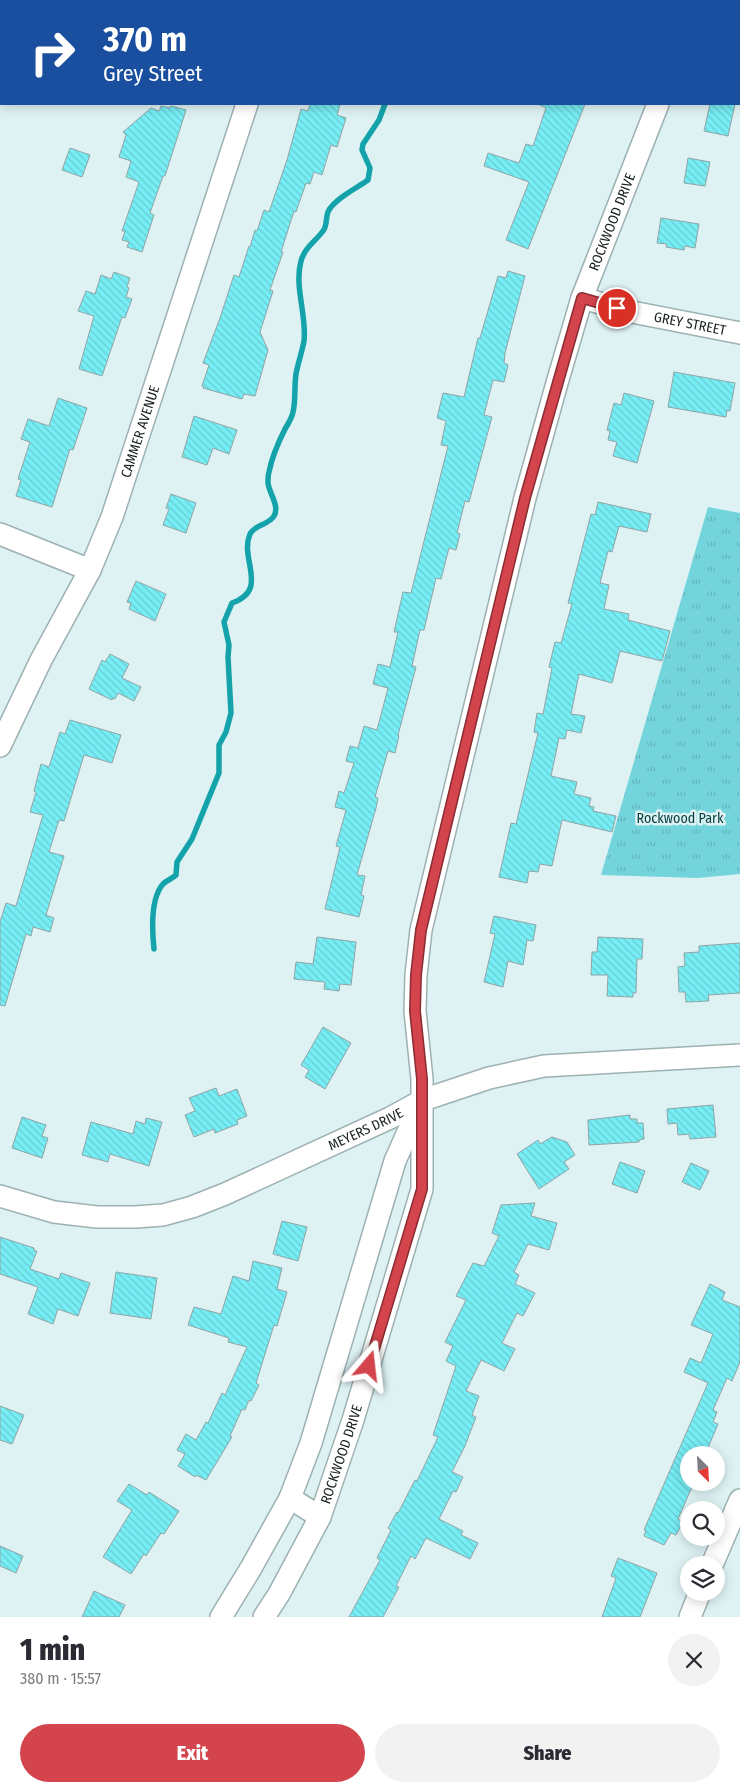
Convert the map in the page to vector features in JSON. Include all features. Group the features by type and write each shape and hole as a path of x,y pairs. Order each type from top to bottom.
{"street":[{"name":"CAMMER AVENUE","path":"0,746 41,660 90,570 112,517 247,105"},
{"name":"ROCKWOOD DRIVE","path":"264,1617 279,1594 320,1517 353,1420 422,1189 423,1100 415,1011 416,975 421,930 525,498 582,298 658,105"},
{"name":"GREY STREET","path":"582,298 632,312 740,333"},
{"path":"0,534 90,570"},
{"name":"MEYERS DRIVE","path":"0,1196 54,1212 97,1218 135,1218 163,1215 192,1207 225,1194 390,1118 423,1100 489,1078 544,1066 740,1055"},
{"name":"ROCKWOOD DRIVE","path":"221,1617 290,1498 311,1443 395,1161 423,1100"},
{"name":"ROCKWOOD DRIVE","path":"290,1498 320,1517"},
{"path":"716,1556 740,1500"},
{"path":"690,1617 696,1601"}],"green space":[{"name":"Rockwood Park","path":"708,507 740,513 740,874 698,878 601,875"}],"building":[{"path":"310,105 340,105 337,115 346,118 337,147 331,145 322,175 314,172 310,184 306,183 296,212 294,211 270,290 273,291 260,332 268,350 255,396 244,394 242,399 203,388 209,365 203,363 234,275 239,277 264,210 269,212 287,160 301,109 308,111"},
{"path":"540,105 585,105 528,249 506,240 529,182 484,166 488,153 519,163 526,144 533,146 546,108"},
{"path":"710,105 735,105 728,136 704,131"},
{"path":"161,106 170,108 171,106 186,110 165,176 163,176 150,213 154,215 142,252 127,247 129,242 122,240 125,231 122,231 139,182 126,177 131,161 119,157 126,135 123,132 151,108 159,111"},
{"path":"70,148 90,155 82,177 62,170"},
{"path":"688,158 710,162 705,186 684,183"},
{"path":"661,218 699,224 695,248 685,246 684,250 666,247 667,244 657,243"},
{"path":"508,271 525,276 505,353 504,363 508,365 504,382 493,380 484,415 492,417 469,502 465,501 457,533 460,534 456,550 449,548 441,579 436,578 424,630 420,630 412,666 416,667 395,753 388,751 375,797 378,798 376,808 357,875 365,876 361,895 364,896 359,917 325,909 340,847 336,846 346,810 335,807 339,791 344,793 354,763 346,761 350,746 358,748 364,726 377,730 388,688 373,684 378,664 390,667 398,632 394,632 403,592 411,593 448,446 441,445 446,421 437,418 443,393 464,397 478,338 480,338 498,276 506,278"},
{"path":"114,272 130,278 126,297 132,299 125,318 122,317 102,376 79,369 94,316 78,311 86,291 95,294 101,275 111,279"},
{"path":"674,372 735,383 730,411 727,410 726,417 668,407"},
{"path":"624,393 654,401 637,463 613,456 617,442 608,440 610,431 607,430 614,403 621,405"},
{"path":"58,398 87,408 73,450 70,449 52,507 16,496 21,480 18,479 30,442 21,439 28,419 49,426"},
{"path":"194,416 237,430 229,454 213,448 207,465 182,457"},
{"path":"171,494 196,503 186,533 163,525 169,509 166,508"},
{"path":"598,502 651,514 647,532 619,526 612,552 608,551 600,583 609,585 604,609 629,614 628,620 670,631 662,661 620,651 612,683 579,674 571,714 585,716 581,733 567,730 565,739 559,738 551,776 577,782 574,794 591,798 589,806 594,807 593,811 616,816 612,832 562,820 552,866 540,864 538,872 529,871 527,883 499,877 511,823 516,824 538,733 534,732 537,713 543,714 552,668 549,667 555,642 561,643 572,604 568,603 591,514 595,515"},
{"path":"136,581 166,594 155,621 129,609 131,603 127,602"},
{"path":"110,654 129,664 122,678 141,687 134,701 118,693 115,699 113,698 112,700 89,689 102,660 105,662"},
{"path":"70,720 121,735 112,763 84,755 64,821 59,820 49,852 64,856 46,915 54,918 50,932 33,927 31,936 26,934 5,1006 0,1005 0,922 6,903 16,906 43,815 30,812 41,764 49,767 60,732 65,734"},
{"path":"494,916 536,925 533,941 527,940 523,965 508,961 503,987 484,982 495,934 490,933"},
{"path":"317,937 356,942 351,985 340,984 339,991 324,989 325,982 294,979 296,962 313,964"},
{"path":"598,937 643,939 642,959 637,959 636,993 633,993 633,997 607,996 608,975 591,975 592,952 597,952"},
{"path":"740,943 740,993 708,995 709,1001 686,1002 685,992 679,992 678,967 685,966 684,953 699,952 699,946"},
{"path":"323,1027 351,1043 325,1089 305,1077 309,1070 301,1065"},
{"path":"216,1088 219,1096 237,1089 247,1116 237,1120 238,1124 215,1133 214,1129 194,1137 185,1115 195,1111 189,1098"},
{"path":"713,1105 716,1137 690,1139 689,1134 678,1135 677,1123 668,1124 667,1109"},
{"path":"630,1115 630,1119 637,1119 637,1123 643,1123 644,1139 639,1140 639,1142 589,1145 588,1120"},
{"path":"22,1117 46,1125 42,1136 48,1138 42,1158 12,1148"},
{"path":"146,1118 162,1122 149,1166 110,1154 108,1162 82,1155 91,1122 133,1134 136,1121 145,1124"},
{"path":"552,1137 567,1142 575,1155 564,1162 569,1169 539,1189 517,1154 538,1140 540,1144"},
{"path":"620,1162 645,1171 637,1193 612,1184"},
{"path":"691,1163 709,1171 700,1190 682,1182"},
{"path":"535,1203 531,1216 557,1223 549,1250 528,1244 514,1272 519,1275 515,1284 535,1293 523,1316 517,1313 502,1343 515,1349 504,1371 481,1360 466,1391 479,1396 472,1415 476,1417 465,1446 452,1472 463,1477 456,1492 453,1491 439,1519 463,1531 461,1535 478,1543 470,1559 426,1538 415,1559 411,1556 396,1586 399,1587 383,1617 349,1617 380,1560 377,1558 391,1530 388,1528 415,1480 417,1481 438,1437 433,1435 456,1366 446,1361 453,1346 445,1342 466,1300 456,1296 473,1263 484,1266 499,1236 492,1233 501,1205"},
{"path":"282,1221 307,1227 298,1261 273,1254"},
{"path":"0,1237 34,1248 34,1251 37,1251 30,1269 59,1279 61,1273 90,1283 78,1316 58,1309 53,1324 28,1314 38,1287 0,1274"},
{"path":"253,1261 282,1268 277,1289 287,1292 277,1326 274,1325 256,1383 259,1385 245,1410 242,1409 230,1436 232,1437 206,1480 196,1475 195,1477 178,1466 185,1454 177,1450 186,1434 196,1440 206,1422 208,1423 222,1393 225,1395 247,1347 228,1342 229,1338 188,1325 194,1307 221,1314 233,1276 249,1281"},
{"path":"116,1272 157,1278 151,1319 110,1313"},
{"path":"710,1284 725,1292 722,1300 740,1307 740,1362 732,1381 727,1378 713,1410 717,1412 713,1422 718,1424 709,1446 681,1446 708,1383 684,1372 690,1358 701,1363 713,1334 691,1325"},
{"path":"0,1406 24,1415 12,1444 0,1440"},
{"path":"680,1447 680,1491 690,1491 686,1501 680,1501 678,1519 680,1520 680,1528 676,1535 671,1533 664,1545 644,1536 646,1530 644,1530"},
{"path":"129,1484 147,1495 149,1492 179,1511 164,1534 161,1533 131,1574 103,1557 132,1510 117,1501"},
{"path":"0,1546 23,1556 16,1573 0,1566"},
{"path":"618,1558 657,1573 640,1617 602,1617 616,1578 611,1576"},
{"path":"94,1591 125,1605 119,1617 82,1617"}],"waterway":[{"path":"154,949 153,924 156,898 163,884 176,875 177,862 192,839 219,773 219,745 226,732 231,713 229,645 224,622 232,603 243,597 249,590 251,582 248,554 250,534 255,528 272,519 276,512 268,483 268,475 282,434 292,414 296,374 304,341 304,321 299,281 301,261 308,248 325,229 328,212 332,206 368,180 370,168 362,150 363,144 379,120 385,105"}],"route":[{"path":"369,1366 422,1189 423,1100 415,1011 416,975 421,930 525,498 582,298 617,308"}]}
